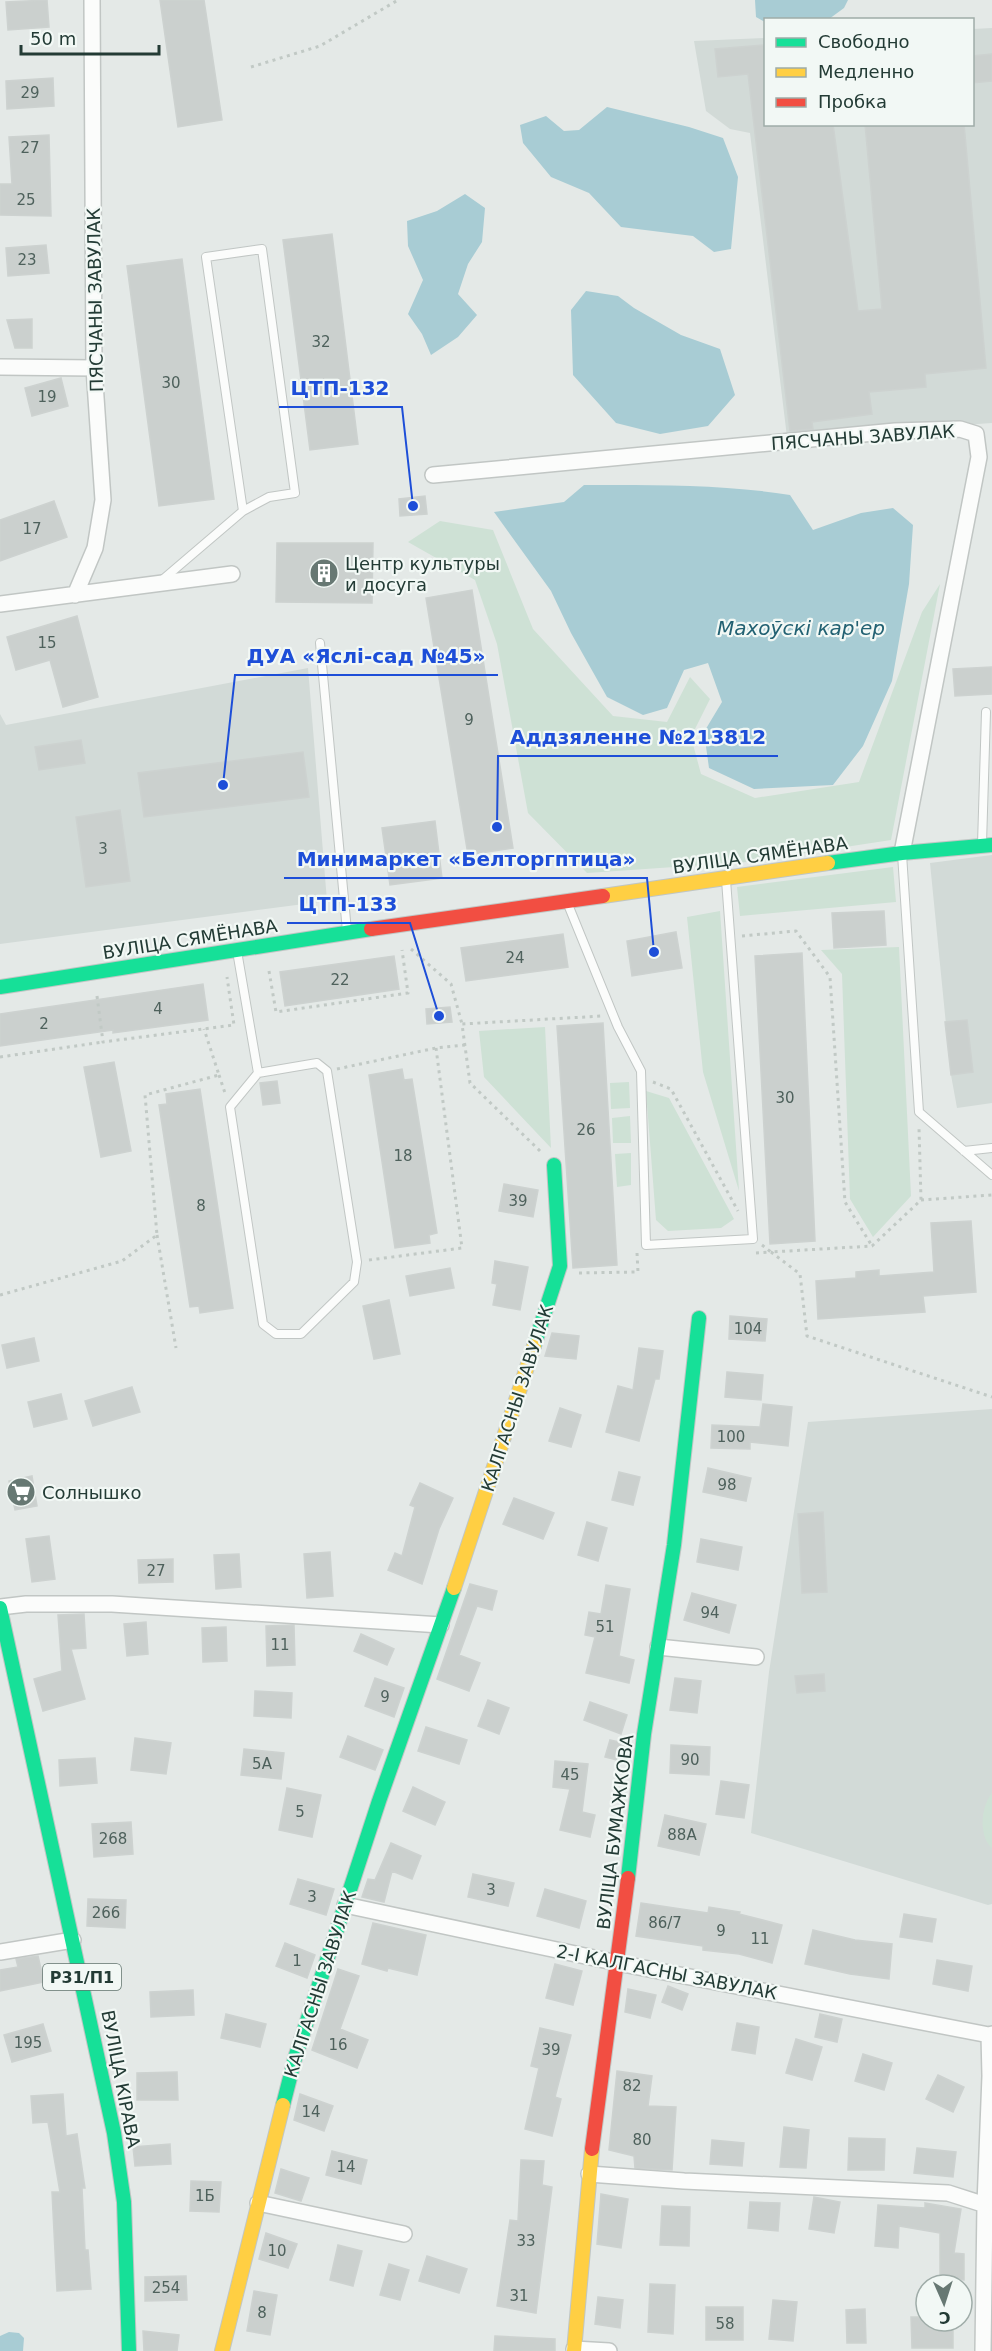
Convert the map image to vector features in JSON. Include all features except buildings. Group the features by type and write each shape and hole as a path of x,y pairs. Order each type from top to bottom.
{"street":[{"name":"ПЯСЧАНЫ ЗАВУЛАК","path":"75,595 95,548 103,500 94,368 92,0"},
{"path":"0,367 94,368"},
{"name":"ПЯСЧАНЫ ЗАВУЛАК","path":"433,475 895,431 960,429 976,434 979,457 902,853"},
{"path":"0,604 232,574"},
{"name":"ВУЛІЦА СЯМЁНАВА","path":"0,987 347,932 902,853 987,845"},
{"name":"КАЛГАСНЫ ЗАВУЛАК","path":"222,2351 295,2058 472,1536 560,1266 554,1165"},
{"name":"ВУЛІЦА БУМАЖКОВА","path":"574,2350 589,2174 618,1963 644,1734 674,1545 699,1318"},
{"path":"0,1607 26,1604 112,1604 441,1625"},
{"name":"ВУЛІЦА КІРАВА","path":"0,1607 114,2133 124,2202 129,2351"},
{"path":"658,1647 756,1657"},
{"name":"2-І КАЛГАСНЫ ЗАВУЛАК","path":"345,1905 618,1963 991,2034"},
{"path":"0,1952 74,1940"},
{"path":"983,2351 991,2034"},
{"path":"589,2174 684,2181 948,2193 988,2206"},
{"path":"258,2203 404,2234"},
{"path":"574,2350 609,2351"}],"lane":[{"path":"157,584 243,511 269,497 295,493 262,249 206,257 243,511"},
{"path":"320,643 347,932"},
{"path":"986,712 987,845"},
{"path":"902,853 919,1112 992,1175"},
{"path":"566,901 618,1027 641,1071 646,1245 753,1239 726,878"},
{"path":"236,949 258,1072"},
{"path":"317,1063 327,1071 357,1262 354,1282 301,1334 276,1334 263,1324 230,1107 258,1072 317,1063"},
{"path":"964,1151 992,1148"}],"path":[{"path":"251,67 320,46 398,0"},
{"path":"730,937 796,931 830,977 845,1202 872,1246"},
{"path":"411,950 451,984 462,1024 470,1083 554,1165"},
{"path":"269,971 276,1012 408,993 402,951"},
{"path":"0,1057 234,1025 226,978"},
{"path":"97,996 103,1042"},
{"path":"462,1024 604,1015"},
{"path":"176,1348 157,1235 145,1095 219,1076 204,1029"},
{"path":"327,1071 436,1048 465,1045"},
{"path":"357,1262 462,1248 436,1048"},
{"path":"641,1078 671,1089 753,1239 800,1274 807,1336 992,1397"},
{"path":"919,1112 921,1200"},
{"path":"749,1253 872,1246 921,1200 992,1195"},
{"path":"0,1295 122,1261 157,1235"},
{"path":"557,1274 638,1272 637,1249"}],"shaded area":[{"path":"992,28 992,423 787,437 750,133 730,129 706,111 694,41 764,38 764,126 974,126 974,29"},
{"path":"308,668 327,901 0,944 0,714 6,725"},
{"path":"992,855 992,1103 957,1108 951,1075 930,863"},
{"path":"992,1409 992,1904 988,1905 751,1833 769,1672 808,1422"}],"green space":[{"path":"440,521 493,530 533,629 613,716 667,722 690,677 710,699 691,737 701,774 755,798 859,782 922,612 940,584 891,840 747,862 587,873 528,813 497,644 475,580 408,542"},
{"path":"893,867 896,902 740,916 737,887"},
{"path":"720,911 739,1191 703,1072 687,917"},
{"path":"899,947 911,1196 873,1237 850,1199 842,974 821,950"},
{"path":"545,1027 551,1148 484,1077 479,1031"},
{"path":"629,1082 630,1108 611,1109 610,1083"},
{"path":"646,1091 669,1098 734,1219 721,1228 668,1231 656,1220"},
{"path":"630,1116 631,1143 613,1143 612,1118"},
{"path":"631,1153 631,1185 617,1187 615,1154"},
{"path":"992,1793 992,1848 983,1829 983,1813"}],"water":[{"path":"755,0 848,0 844,8 830,18 764,18 764,21 756,17"},
{"path":"607,107 689,127 723,138 738,177 731,249 714,252 693,236 621,227 589,193 551,177 523,143 520,125 546,116 564,131 579,130"},
{"path":"465,194 485,208 482,242 468,264 458,294 477,315 458,337 431,355 422,334 408,314 423,280 408,246 407,221 437,211"},
{"path":"586,291 618,296 681,335 720,349 735,395 708,426 660,434 616,423 573,375 571,310"},
{"name":"Махоўскі кар'ер","path":"584,485 713,487 790,495 813,530 861,513 893,508 913,525 909,584 892,681 863,746 833,785 754,789 709,768 704,732 722,702 708,663 684,670 667,708 643,715 607,697 571,633 551,591 494,512 564,502"},
{"path":"9,2332 19,2333 24,2338 23,2351 0,2351 0,2336"}],"traffic: fast":[{"path":"828,863 902,853 992,845"},
{"path":"0,987 371,929"},
{"path":"534,1346 560,1266 554,1165"},
{"path":"628,1878 644,1734 674,1545 699,1318"},
{"path":"283,2105 295,2058 379,1801 454,1588"},
{"path":"0,1608 114,2133 124,2202 129,2351"}],"traffic: slow":[{"path":"603,896 828,863"},
{"path":"454,1588 534,1346"},
{"path":"222,2351 283,2105"},
{"path":"574,2351 592,2149"}],"traffic: jam":[{"path":"371,929 603,896"},
{"path":"592,2149 628,1878"}],"place":[{"name":"ЦТП-132","path":"413,506"},
{"name":"Центр культуры и досуга","path":"324,573"},
{"name":"ДУА «Яслі-сад №45»","path":"223,785"},
{"name":"Аддзяленне №213812","path":"497,827"},
{"name":"Минимаркет «Белторгптица»","path":"654,952"},
{"name":"ЦТП-133","path":"439,1016"},
{"name":"Солнышко","path":"21,1492"}]}
